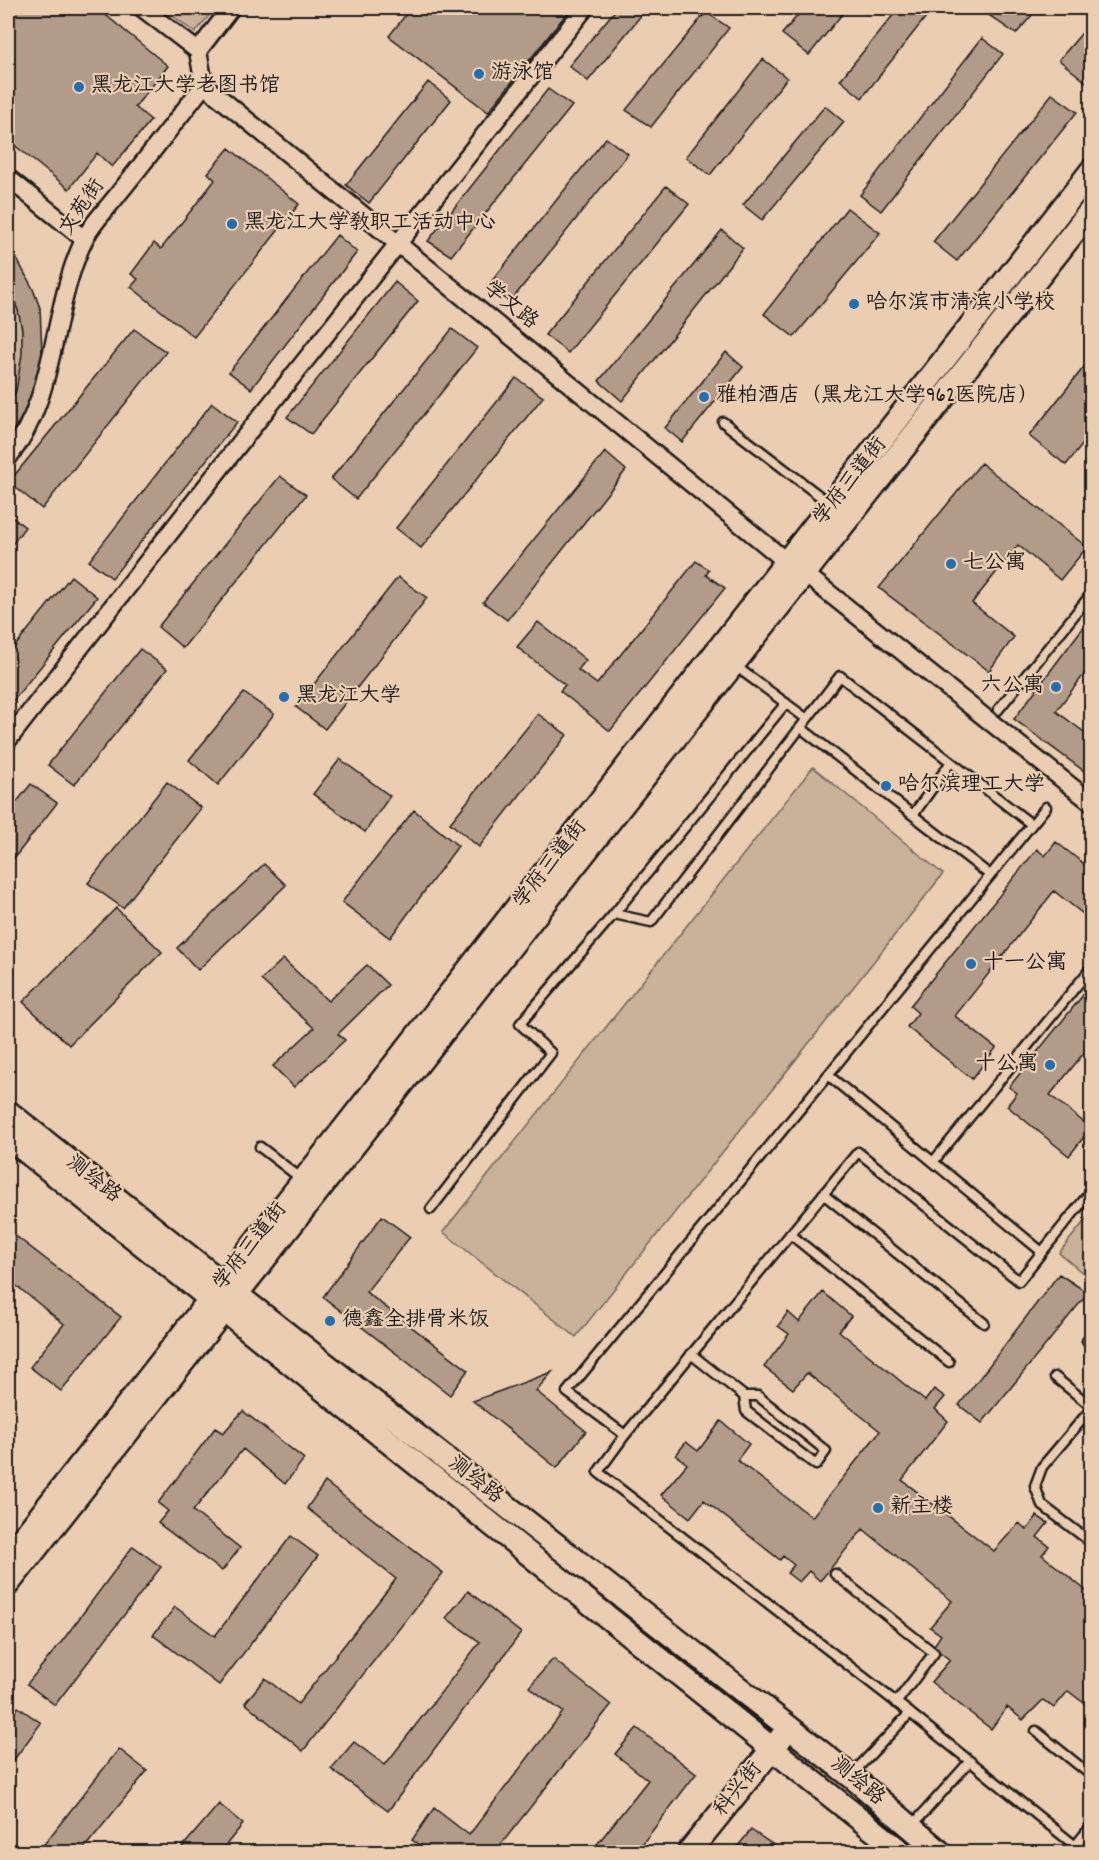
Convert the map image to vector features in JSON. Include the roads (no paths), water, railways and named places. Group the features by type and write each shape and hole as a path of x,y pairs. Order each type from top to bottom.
{"main road":[{"name":"学府三道街","path":"8,1557 224,1296 734,665 833,506 1092,170"},
{"name":"学府三道街","path":"8,1584 224,1296 304,1180 796,568 1092,209"},
{"name":"测绘路","path":"8,1112 224,1296 901,1852"},
{"name":"测绘路","path":"8,1137 224,1296 789,1728 851,1776 940,1852"},
{"name":"科兴街","path":"689,1852 789,1728"}],"street":[{"path":"142,8 198,51 204,85"},
{"path":"198,51 231,8"},
{"path":"8,740 397,243 585,8"},
{"name":"学文路","path":"204,85 796,568 1092,803"},
{"name":"文苑街","path":"8,458 28,427 44,387 64,296 84,239 204,85"},
{"path":"8,177 84,239"}],"lane":[{"path":"723,422 833,506"},
{"path":"998,710 1092,593"},
{"path":"734,665 807,719"},
{"path":"614,914 651,922 840,676 1031,824"},
{"path":"431,1209 551,1053 520,1024 614,914 786,704"},
{"path":"801,728 990,875"},
{"path":"913,815 951,762"},
{"path":"625,1435 567,1392 1046,807"},
{"path":"933,1162 1092,967"},
{"path":"828,1075 1042,1252"},
{"path":"260,1147 304,1180"},
{"path":"1083,1852 910,1713 598,1472 625,1435 858,1152 1019,1281 1092,1190"},
{"path":"823,1194 984,1323"},
{"path":"790,1234 949,1362"},
{"path":"691,1354 744,1396 758,1396 826,1451 816,1465 746,1411 744,1396"},
{"path":"1055,1377 1092,1407 1042,1467 1035,1486 1042,1505 1092,1543"},
{"path":"835,1574 934,1653 896,1703"},
{"path":"851,1776 910,1713"},
{"path":"1036,1731 1092,1776"},
{"path":"911,1827 970,1761"},
{"path":"1075,1846 1092,1826"}],"place":[{"name":"游泳馆","path":"479,74"},
{"name":"黑龙江大学老图书馆","path":"79,87"},
{"name":"黑龙江大学教职工活动中心","path":"232,224"},
{"name":"哈尔滨市清滨小学校","path":"854,304"},
{"name":"雅柏酒店（黑龙江大学962医院店）","path":"704,397"},
{"name":"七公寓","path":"951,564"},
{"name":"六公寓","path":"1056,687"},
{"name":"黑龙江大学","path":"284,697"},
{"name":"哈尔滨理工大学","path":"886,786"},
{"name":"十一公寓","path":"971,964"},
{"name":"十公寓","path":"1050,1065"},
{"name":"德鑫全排骨米饭","path":"330,1321"},
{"name":"新主楼","path":"878,1508"}]}
